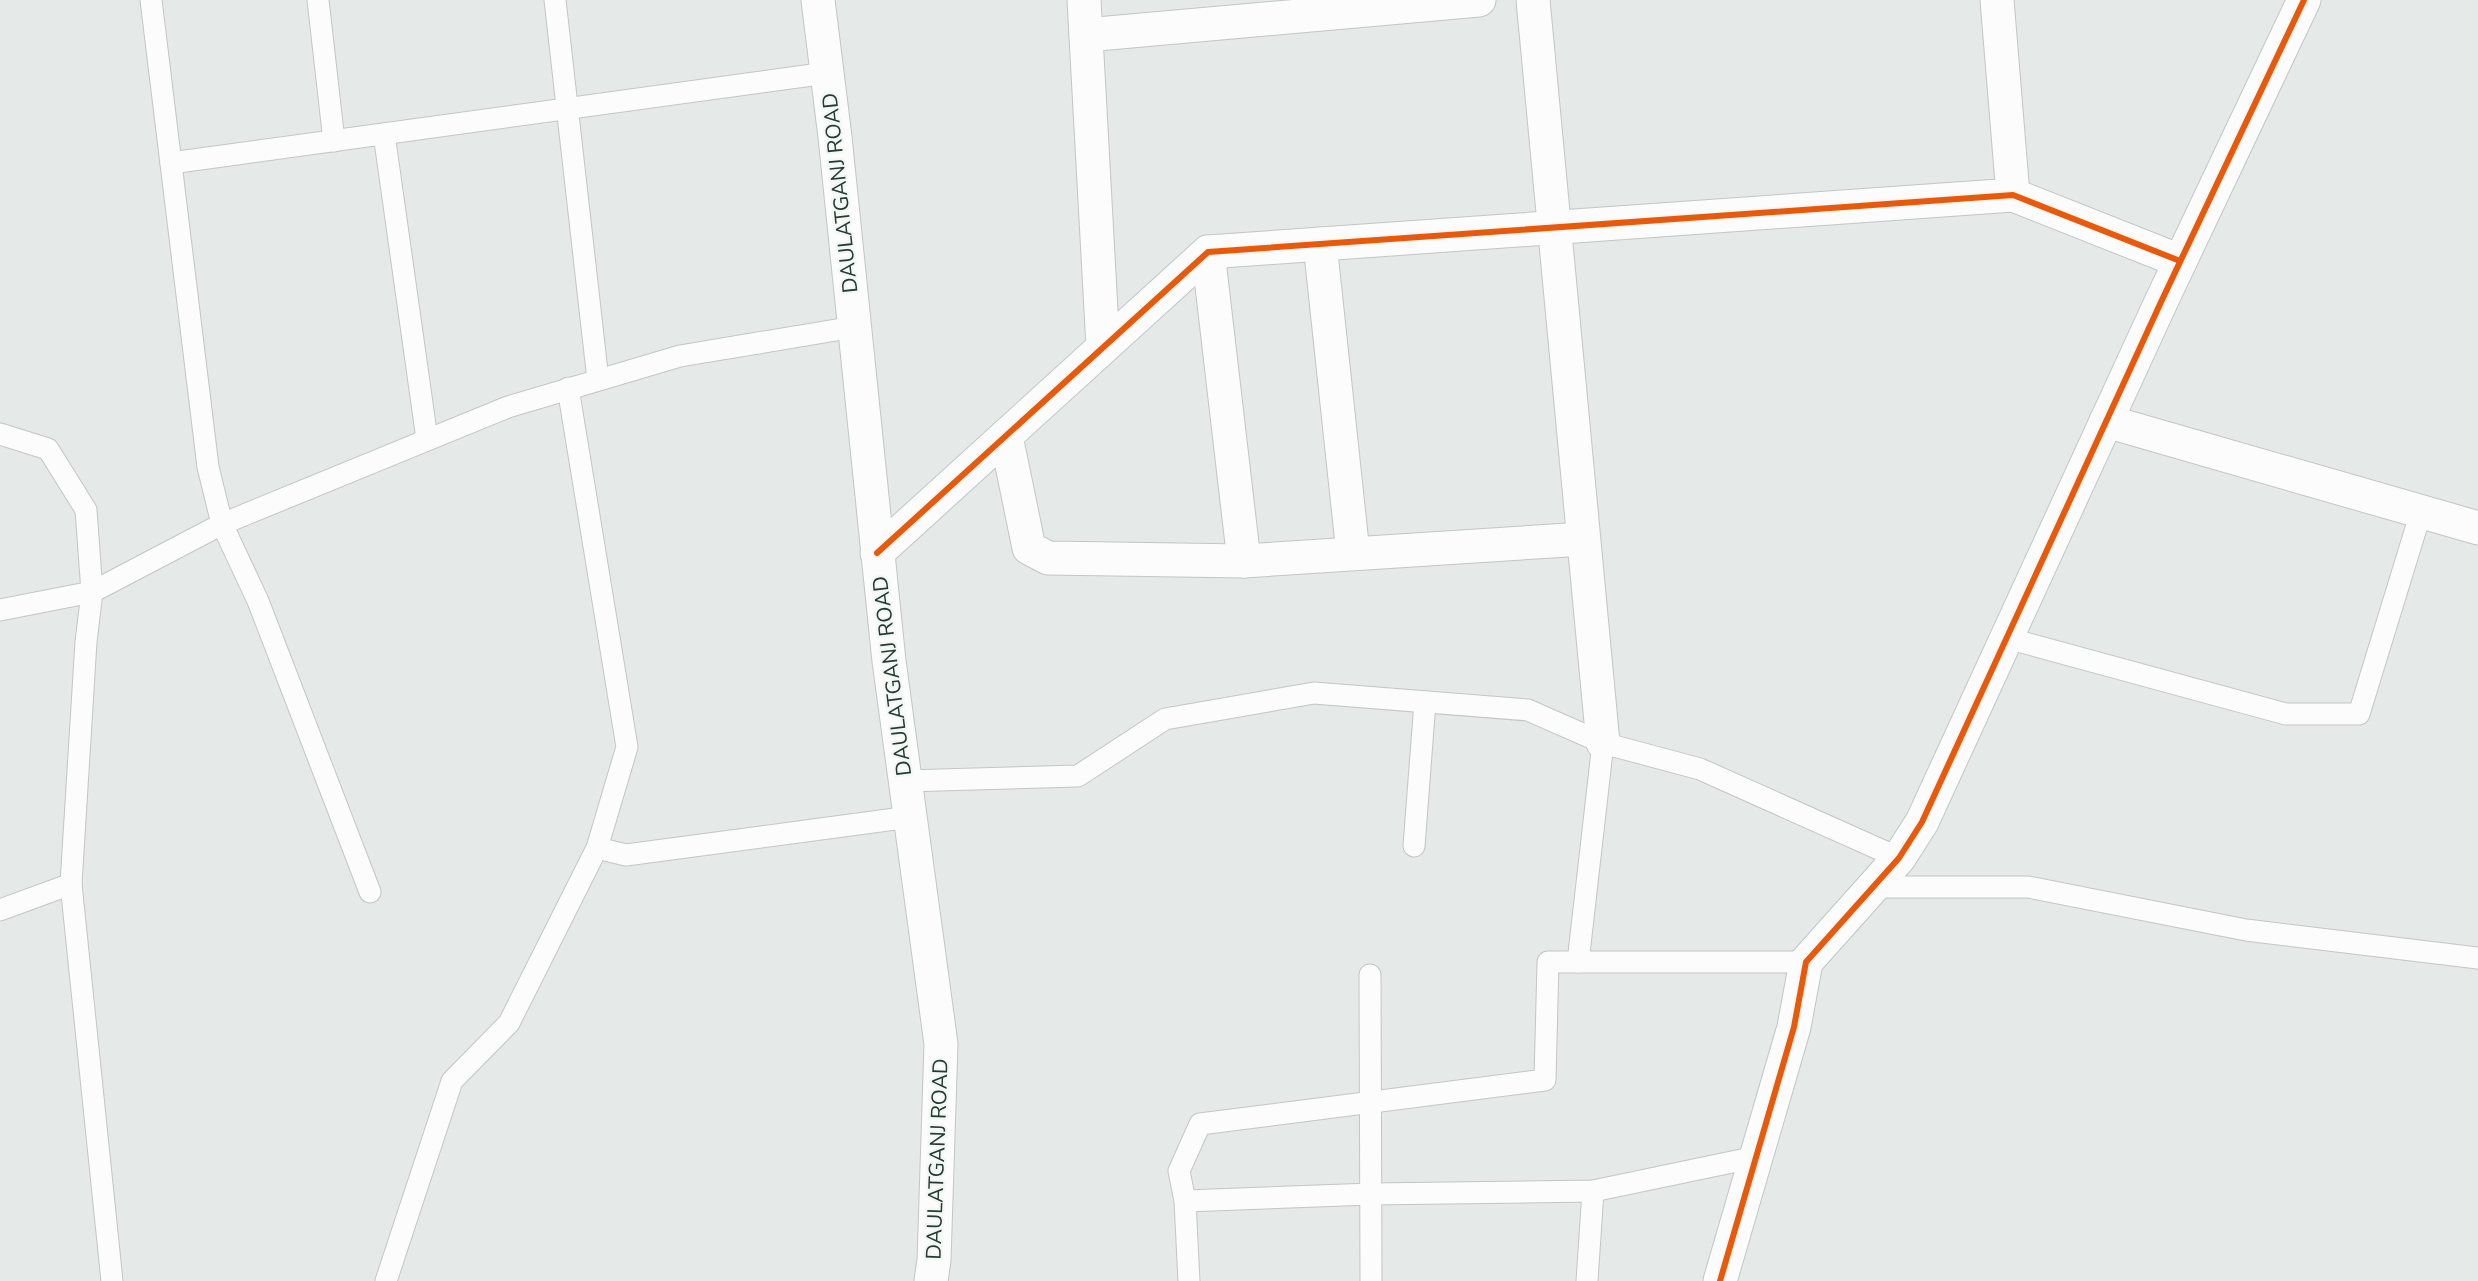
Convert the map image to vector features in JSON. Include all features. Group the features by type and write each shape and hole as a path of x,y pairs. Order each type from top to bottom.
{"street":[{"name":"DAULATGANJ ROAD","path":"818,0 878,553 905,781 941,1044 931,1281"},
{"path":"1084,0 1103,347"},
{"path":"1086,35 1479,0"},
{"path":"1533,0 1603,743"},
{"path":"1997,0 2013,195"},
{"path":"1720,1281 1794,1027 1806,962 1899,858 1922,822 2180,261 2304,0"},
{"path":"878,553 1208,252 2013,195 2180,261"},
{"path":"1320,244 1353,553"},
{"path":"1208,252 1244,561"},
{"path":"2106,421 2478,528"},
{"path":"1006,436 1029,548 1048,558 1244,561 1583,538"}],"lane":[{"path":"151,0 208,467 222,524 258,601 370,892"},
{"path":"318,0 334,141"},
{"path":"555,0 598,380"},
{"path":"171,164 827,73"},
{"path":"384,134 427,440"},
{"path":"0,610 92,592 222,524 508,407 680,356 855,327"},
{"path":"386,1281 452,1081 509,1023 597,848 627,747 568,388"},
{"path":"0,434 48,449 86,510 92,592 86,642 71,884 112,1281"},
{"path":"2007,638 2286,714 2359,714 2421,512"},
{"path":"905,781 1078,776 1165,719 1314,693 1528,710 1603,743 1700,769 1899,858"},
{"path":"1414,846 1425,702"},
{"path":"1578,962 1603,743"},
{"path":"597,848 626,855 910,817"},
{"path":"0,909 71,884"},
{"path":"1874,887 2028,887 2246,930 2478,957"},
{"path":"1189,1281 1185,1202 1179,1171 1200,1124 1545,1080 1548,962 1806,962"},
{"path":"1370,975 1371,1281"},
{"path":"1185,1202 1371,1194 1593,1191 1756,1157"},
{"path":"1587,1281 1593,1191"}],"cycle path":[{"path":"1720,1281 1794,1027 1806,962 1899,858 1922,822 2161,302 2304,0"},
{"path":"877,553 1208,252 2013,195 2180,261"}]}
